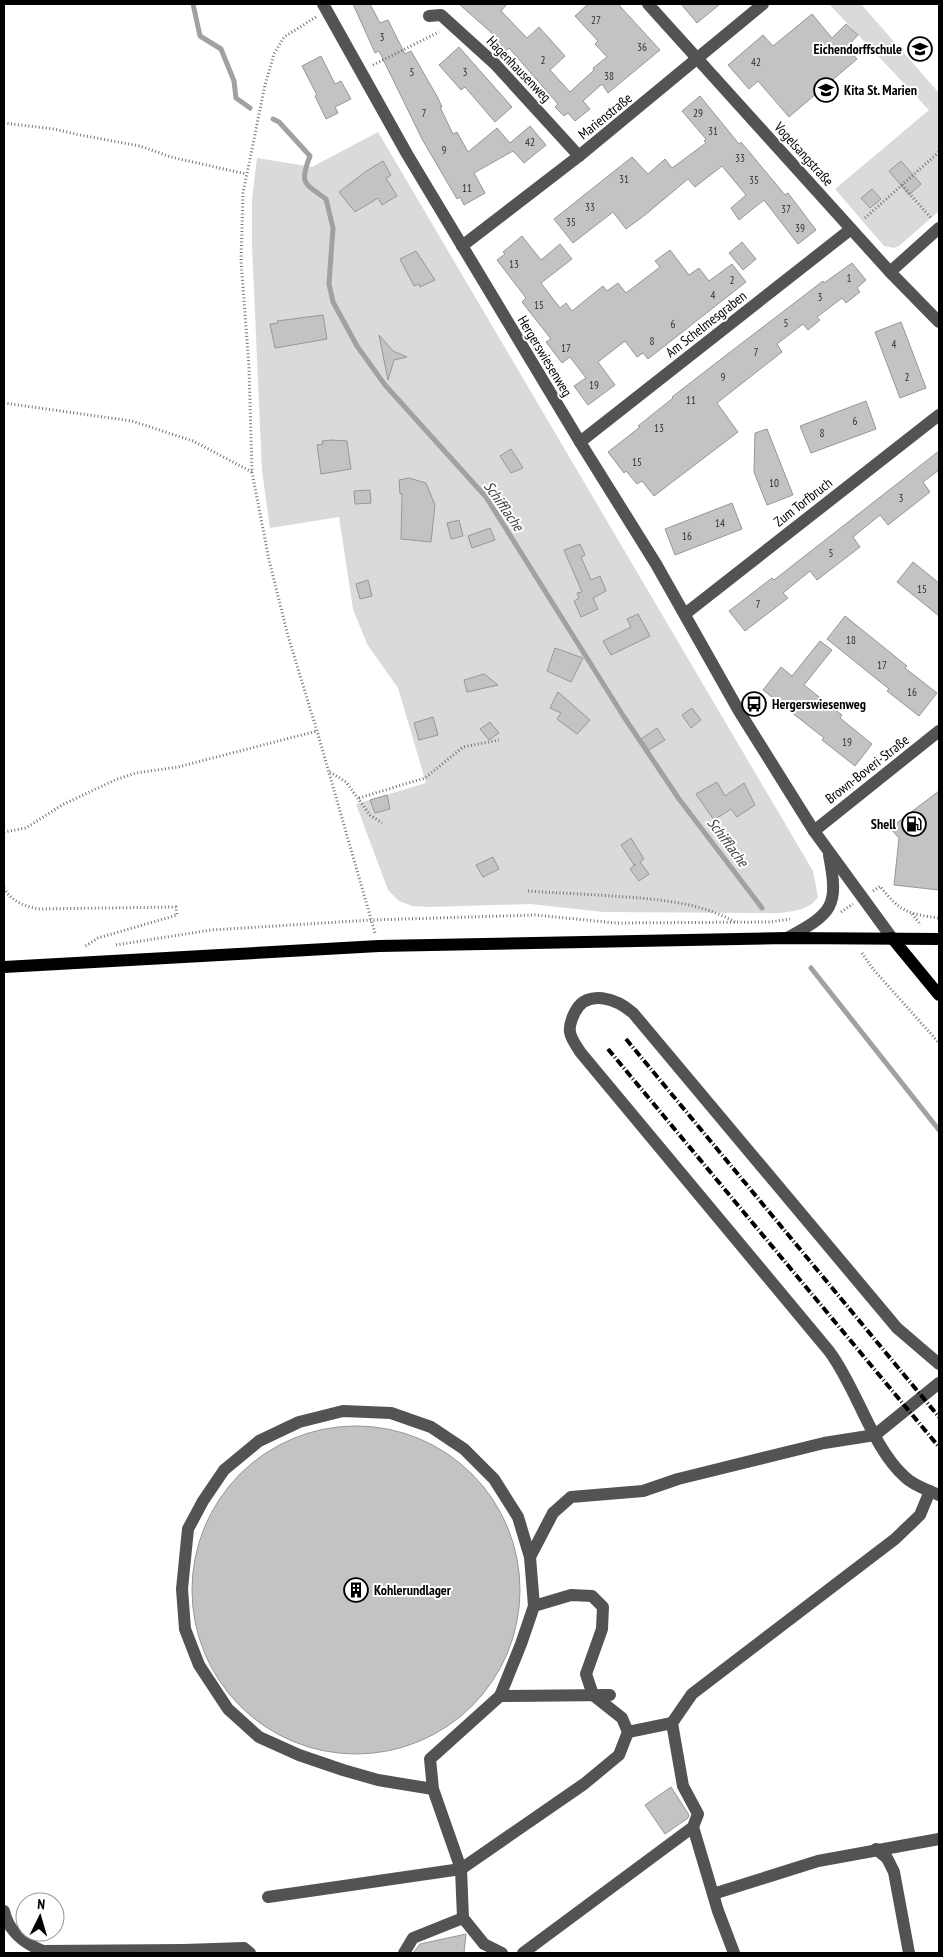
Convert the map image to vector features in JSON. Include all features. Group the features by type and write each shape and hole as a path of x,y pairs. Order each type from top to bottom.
{"main road":[{"path":"4,967 379,946 787,938 939,939"},
{"path":"892,938 939,995"}],"street":[{"name":"Vogelsangstraße","path":"648,4 890,272 939,322"},
{"name":"Marienstraße","path":"462,246 579,156 763,4"},
{"name":"Hergerswiesenweg","path":"325,7 407,154 685,614 739,711 814,831 892,938"},
{"name":"Hagenhausenweg","path":"429,16 441,15 495,64 579,156"},
{"path":"890,272 937,226"},
{"name":"Am Schelmesgraben","path":"580,442 851,229"},
{"name":"Zum Torfbruch","path":"685,614 939,415"},
{"name":"Brown-Boveri-Straße","path":"814,831 939,731"},
{"path":"787,938 815,921 829,908 834,885 828,850"},
{"path":"628,1732 672,1723 692,1694 895,1539 920,1515 935,1493 905,1478 891,1461 830,1351 581,1053 570,1031 572,1017 577,1008 590,999 608,998 621,1003 632,1012 892,1323 910,1341 939,1364"},
{"path":"530,1557 553,1513 571,1497 643,1491 678,1479 815,1446 875,1435 939,1383"},
{"path":"433,1789 378,1780 299,1755 260,1737 228,1709 199,1665 185,1629 182,1589 188,1529 203,1501 224,1470 258,1441 299,1422 343,1411 392,1413 431,1427 464,1448 488,1472 518,1517 530,1557 534,1606 500,1696 430,1759 433,1789 461,1869 463,1918 484,1944 502,1953"},
{"path":"268,1897 461,1869 584,1784 619,1755 628,1732 622,1718 593,1695 586,1674 602,1629 603,1606 592,1596 571,1595 534,1606"},
{"path":"500,1696 610,1695"},
{"path":"523,1953 693,1827 698,1814 683,1786 672,1723"},
{"path":"693,1827 713,1894 734,1953"},
{"path":"713,1894 818,1860 939,1839"},
{"path":"876,1849 887,1858 894,1872 909,1953"},
{"path":"4,1910 13,1931 30,1946 43,1951 182,1952 244,1948 250,1953"},
{"path":"404,1953 413,1938 463,1918"}],"path":[{"path":"325,7 284,37 279,45 265,85 246,174 242,203 241,261 249,367 252,472 269,560 288,636 372,920"},
{"path":"361,71 453,25"},
{"path":"4,123 54,129 140,146 171,157 246,174"},
{"path":"866,218 939,152"},
{"path":"902,185 937,226"},
{"path":"4,403 132,422 193,441 252,472"},
{"path":"4,832 26,828 62,805 115,780 136,773 178,767 317,731"},
{"path":"359,798 425,778 463,747 499,740"},
{"path":"329,772 346,782 370,815 382,823"},
{"path":"880,886 892,901 903,910 912,914 939,918"},
{"path":"4,888 10,898 24,906 38,909 176,907 177,915 98,938 84,947"},
{"path":"528,891 651,899 682,904 721,914 735,922"},
{"path":"829,908 838,915 862,898"},
{"path":"111,945 129,944 210,930 372,920 535,915 616,923 770,922 794,918"},
{"path":"852,938 873,969 939,1043"},
{"path":"75,948 93,946"}],"shaded area":[{"path":"829,4 861,4 939,93 939,211 899,246 894,248 884,246 835,189 929,110"},
{"path":"378,132 813,871 818,897 811,905 780,913 604,912 530,904 429,907 412,906 399,901 388,890 356,804 426,783 398,688 367,644 353,609 339,517 270,528 262,471 252,246 252,200 257,158 312,167"}],"building":[{"path":"353,4 370,4 380,23 388,20 405,54 411,51 438,98 442,107 440,107 453,134 457,132 468,152 497,128 510,143 530,126 546,145 524,163 513,151 474,173 485,193 464,205 460,197 457,199 422,139 379,51 375,53"},
{"path":"459,4 507,4 501,11 527,38 539,27 565,56 550,70 570,92 594,70 593,68 607,57 595,44 598,41 575,16 588,4 618,4 660,50 608,93 602,84 583,101 590,109 575,121 568,113 564,116 555,107 558,104 509,48 506,51 493,37 494,35"},
{"path":"681,4 720,4 697,23"},
{"path":"812,14 832,38 846,24 858,35 847,47 857,59 789,117 758,81 749,89 728,65 763,35 773,46"},
{"path":"459,47 512,107 495,122 465,87 461,90 439,65"},
{"path":"321,56 335,84 341,81 351,99 335,107 338,113 326,119 315,96 317,95 302,66"},
{"path":"700,96 739,144 741,142 785,195 788,193 816,230 798,244 764,200 739,220 731,208 746,195 722,166 695,187 688,179 626,229 613,212 573,243 554,219 632,157 648,174 665,159 672,168 706,143 704,141 706,139 682,111"},
{"path":"383,161 391,175 386,178 397,196 382,205 378,198 355,212 339,192"},
{"path":"901,161 921,184 909,195 889,171"},
{"path":"872,189 881,199 870,208 861,198"},
{"path":"522,236 541,260 560,244 572,259 541,283 560,308 566,303 572,311 603,286 607,291 618,283 626,293 660,267 655,261 670,250 689,275 699,268 709,281 732,264 746,282 648,359 643,353 637,357 625,341 598,362 615,385 588,405 574,386 586,378 570,357 562,363 546,342 551,339 522,302 526,298 497,260 505,254 503,252"},
{"path":"742,242 756,259 743,270 729,253"},
{"path":"416,251 435,280 420,287 419,284 414,286 400,259"},
{"path":"852,263 866,280 857,288 860,292 846,303 842,298 817,317 820,320 808,330 803,324 777,344 782,352 717,403 738,432 654,496 642,481 637,484 626,471 624,473 608,452 640,427 638,426 672,397 823,281 824,283"},
{"path":"323,315 327,339 275,348 270,324 278,323 277,321"},
{"path":"901,322 926,388 900,398 875,332"},
{"path":"379,335 393,351 407,357 394,360 388,380"},
{"path":"866,401 876,429 811,453 800,426"},
{"path":"767,429 793,495 767,505 754,472 755,433"},
{"path":"322,441 347,441 351,469 321,474 317,445 323,444"},
{"path":"511,449 523,468 511,473 500,456"},
{"path":"939,451 939,470 923,482 930,492 888,525 880,515 853,537 860,547 817,580 810,571 783,593 788,598 745,631 729,611 772,578 774,580"},
{"path":"409,478 426,483 435,505 431,542 401,539 402,494 400,494 399,480"},
{"path":"370,490 371,503 355,504 354,491"},
{"path":"732,503 742,529 675,555 665,529"},
{"path":"459,520 463,536 451,539 447,523"},
{"path":"490,528 495,540 472,548 468,536"},
{"path":"580,544 585,555 581,557 591,580 600,576 606,591 593,598 598,609 581,617 574,601 579,598 577,593 582,592 564,550"},
{"path":"913,562 939,583 939,616 897,582"},
{"path":"368,580 372,596 360,599 356,584"},
{"path":"638,614 650,636 611,655 603,641 631,627 627,619"},
{"path":"845,616 937,693 919,716 827,639"},
{"path":"820,641 832,650 804,685 842,715 840,718 872,744 855,766 822,740 824,738 763,690 781,667 792,676"},
{"path":"555,648 583,658 571,682 547,671"},
{"path":"484,674 498,685 467,692 464,680"},
{"path":"558,692 590,720 577,734 557,719 561,713 550,708"},
{"path":"692,708 701,720 691,728 682,715"},
{"path":"433,717 438,735 419,740 414,723"},
{"path":"490,722 499,733 489,740 480,729"},
{"path":"657,728 665,740 649,750 641,739"},
{"path":"717,782 725,796 744,783 755,805 737,817 731,809 714,820 696,794"},
{"path":"939,791 939,890 894,885 899,838 890,828"},
{"path":"387,795 390,809 375,813 370,800"},
{"path":"631,838 644,859 640,862 649,874 639,881 630,869 636,864 634,865 621,845"},
{"path":"493,857 499,869 483,877 476,865"},
{"name":"Kohlerundlager","path":"356,1426 388,1429 419,1438 447,1453 472,1474 493,1499 508,1527 517,1558 520,1590 517,1622 508,1653 493,1681 472,1706 447,1727 419,1742 388,1751 356,1754 324,1751 293,1742 265,1727 240,1706 219,1681 204,1653 195,1622 192,1590 195,1558 204,1527 219,1499 240,1474 265,1453 293,1438 324,1429"},
{"path":"671,1787 689,1815 688,1818 665,1834 645,1805"},
{"path":"466,1934 464,1953 413,1953 420,1944"}],"waterway":[{"name":"Schifflache","path":"193,4 200,36 221,49 234,81 236,98 250,108"},
{"name":"Schifflache","path":"273,119 279,122 310,156 304,178 308,186 326,199 333,228 329,284 333,302 357,346 385,385 486,497 624,717 679,799 762,908"},
{"name":"Schifflache","path":"811,968 939,1130"}],"railway":[{"path":"626,1039 939,1417"},
{"path":"608,1049 939,1447"}],"place":[{"name":"Eichendorffschule","path":"920,49"},
{"name":"Kita St. Marien","path":"826,90"},
{"name":"Hergerswiesenweg","path":"754,704"},
{"name":"Shell","path":"914,824"},
{"name":"Kohlerundlager","path":"356,1590"}]}
